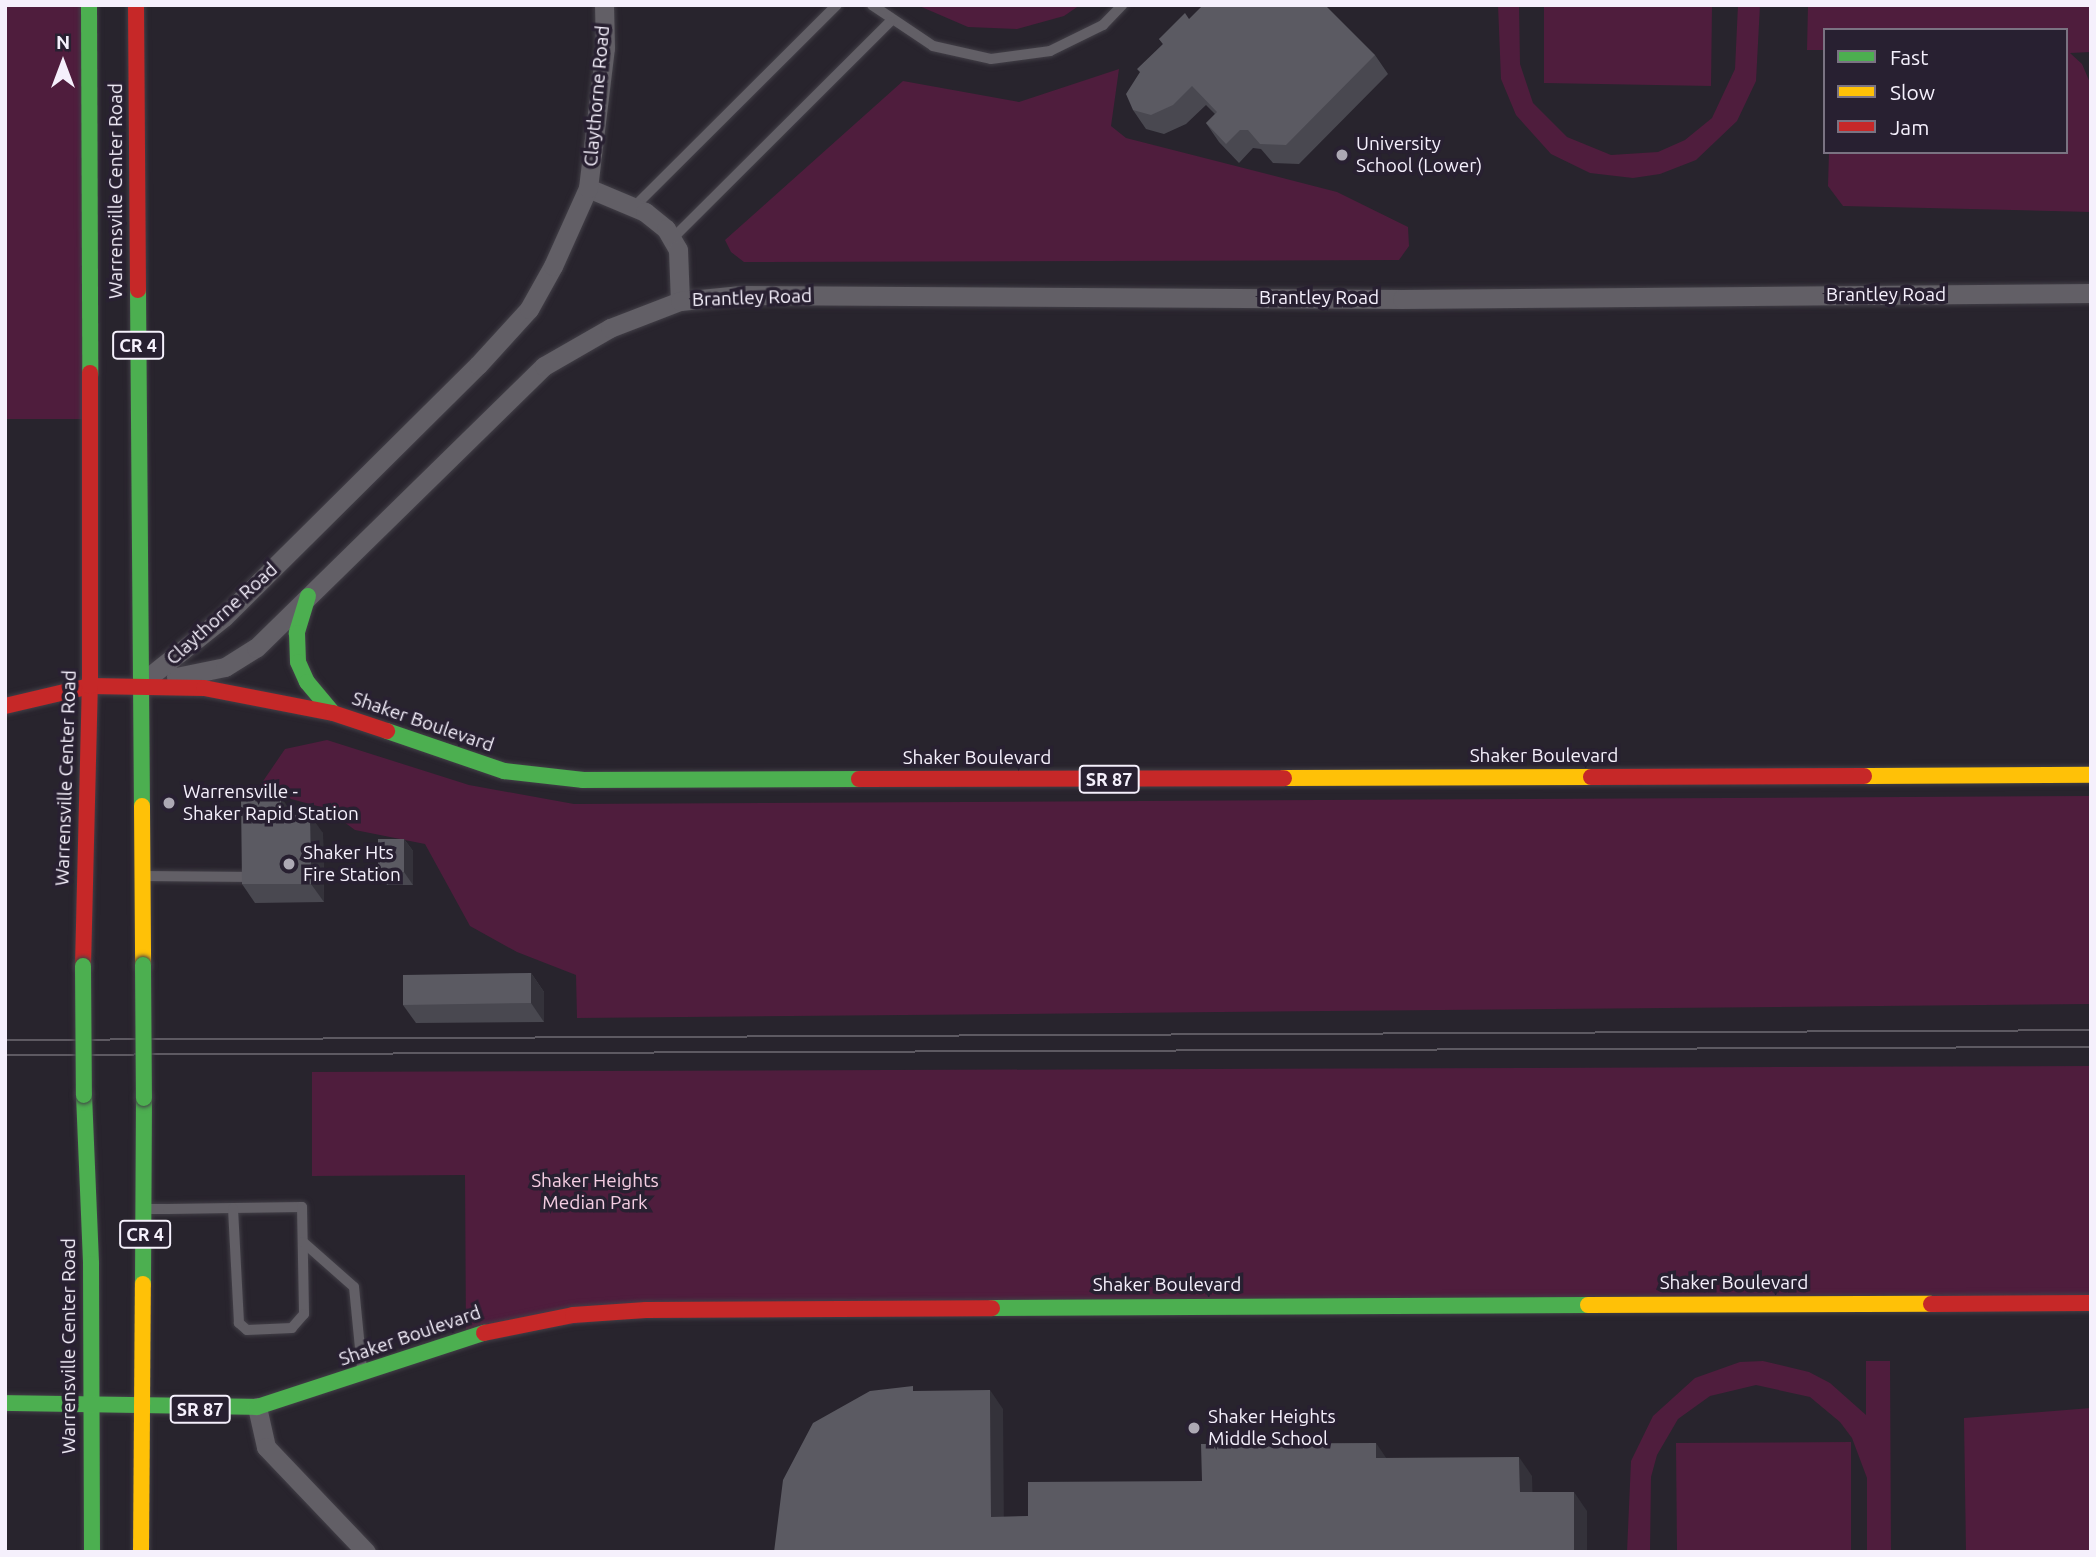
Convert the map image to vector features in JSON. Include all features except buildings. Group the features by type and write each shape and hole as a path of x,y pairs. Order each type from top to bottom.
{"main road":[{"name":"Warrensville Center Road","path":"89,5 90,686 83,966 92,1407 92,1552"},
{"name":"Warrensville Center Road","path":"136,5 145,1209 141,1552"},
{"path":"308,596 297,633 298,662 307,682 332,713"},
{"name":"Shaker Boulevard","path":"5,706 90,686 140,684 204,688 332,713 504,771 583,780 2091,775"},
{"name":"Shaker Boulevard","path":"5,1403 143,1409 257,1407 497,1329 573,1315 658,1309 2091,1303"}],"street":[{"name":"Claythorne Road","path":"140,684 224,617 500,342 528,309 554,266 588,188 605,48 604,5"},
{"name":"Claythorne Road","path":"588,188 634,207 673,238"},
{"path":"673,238 679,261 680,301"},
{"name":"Brantley Road","path":"560,355 610,328 680,301 741,295 1413,299 2091,293"},
{"name":"Claythorne Road","path":"140,684 207,672 238,660 308,596 521,386 560,355"},
{"path":"257,1407 266,1447 366,1552"}],"lane":[{"path":"634,207 837,5"},
{"path":"872,5 890,22 933,47 991,58 1050,51 1103,25 1122,5"},
{"path":"673,238 890,22"},
{"path":"142,876 255,877"},
{"path":"145,1209 302,1207 304,1314 299,1324 247,1329 235,1314 233,1208"},
{"path":"303,1242 354,1287 363,1373"}],"green space":[{"path":"5,5 89,5 90,419 5,419"},
{"path":"917,5 1080,5 1064,16 1017,29 968,27"},
{"path":"1498,5 1519,5 1520,64 1533,103 1567,137 1611,155 1658,152 1685,140 1712,118 1735,69 1738,5 1760,5 1756,81 1737,121 1696,160 1660,174 1633,178 1590,173 1551,154 1516,115 1501,79"},
{"path":"1544,5 1712,5 1711,86 1544,83"},
{"path":"1808,5 2091,5 2091,52 2070,53 2082,64 2091,85 2091,212 1843,206 1828,186 1829,154 2068,154 2068,28 1823,28 1823,50 1807,50"},
{"path":"1119,69 1111,126 1126,138 1337,192 1408,227 1409,246 1399,260 744,262 731,252 725,240 903,81 1019,102"},
{"path":"327,740 469,785 574,804 2091,796 2091,1004 577,1018 576,975 517,952 470,926 425,844 355,830 325,808 257,790 285,749"},
{"name":"Shaker Heights Median Park","path":"2091,1066 2091,1303 715,1307 466,1337 465,1175 312,1176 312,1072"},
{"path":"1763,1361 1809,1372 1830,1383 1866,1415 1866,1361 1890,1361 1891,1552 1867,1552 1867,1478 1852,1438 1840,1422 1810,1397 1756,1385 1710,1396 1678,1419 1657,1455 1651,1477 1650,1552 1627,1552 1631,1461 1653,1416 1695,1378 1740,1362"},
{"path":"2091,1408 2091,1552 1966,1552 1964,1418"},
{"path":"1851,1442 1851,1552 1677,1552 1676,1443"}],"tram line":[{"path":"5,1040 2091,1030"},
{"path":"5,1055 2091,1047"}],"traffic: fast":[{"path":"89,5 90,373"},
{"path":"138,290 142,806"},
{"path":"308,596 297,633 298,662 307,682 333,713"},
{"path":"387,731 504,771 583,780 859,779"},
{"path":"143,965 144,1098"},
{"path":"83,966 84,1095"},
{"path":"84,1095 91,1264 92,1552"},
{"path":"143,1284 144,1098"},
{"path":"992,1308 1588,1305"},
{"path":"5,1403 257,1407 484,1333"}],"traffic: slow":[{"path":"1864,776 2091,775"},
{"path":"1284,778 1591,777"},
{"path":"142,806 143,965"},
{"path":"141,1552 143,1284"},
{"path":"1588,1305 1931,1304"}],"traffic: jam":[{"path":"136,5 138,290"},
{"path":"83,966 90,686 90,373"},
{"path":"5,706 90,686 204,688 333,713 387,731"},
{"path":"1591,777 1864,776"},
{"path":"859,779 1284,778"},
{"path":"1931,1304 2091,1303"},
{"path":"484,1333 573,1315 646,1310 992,1308"}],"place":[{"name":"University School (Lower)","path":"1342,155"},
{"name":"Warrensville - Shaker Rapid Station","path":"169,803"},
{"name":"Shaker Hts Fire Station","path":"289,864"},
{"name":"Shaker Heights Middle School","path":"1194,1428"}]}
